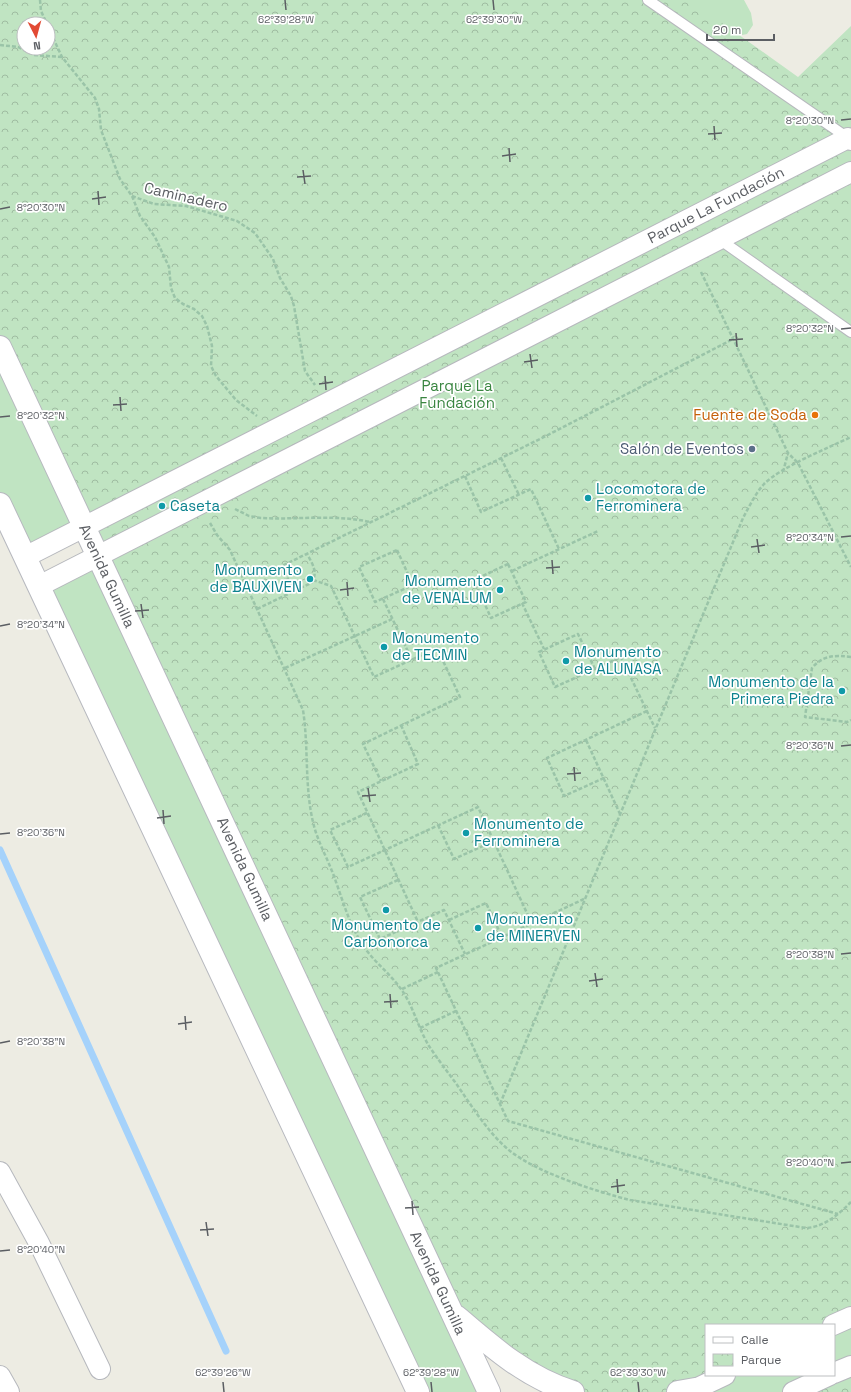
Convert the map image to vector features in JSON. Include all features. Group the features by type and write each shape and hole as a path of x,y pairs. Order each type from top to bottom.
{"main road":[{"name":"Avenida Gumilla","path":"0,347 489,1392"},
{"path":"0,504 418,1392"},
{"path":"451,1311 486,1341 522,1368 542,1380 573,1392"}],"street":[{"name":"Parque La Fundación","path":"25,557 850,139"},
{"path":"39,586 851,172"},
{"path":"0,1172 46,1256 100,1369"},
{"path":"835,1324 851,1317"},
{"path":"835,1373 851,1366"},
{"path":"0,1376 9,1392"},
{"path":"687,1391 723,1376"},
{"path":"793,1392 828,1376"}],"lane":[{"path":"648,0 850,139"},
{"path":"719,239 851,332"}],"path":[{"path":"40,0 41,12 43,16"},
{"name":"Caminadero","path":"56,44 62,57 95,98 99,109 102,130 120,179 132,196 140,216 155,237 169,267 171,288 176,298 183,304 194,309 202,316 207,326 212,346 211,366 216,376 236,400 256,415 271,432"},
{"path":"0,45 18,47 34,54 62,57"},
{"name":"Caminadero","path":"132,196 154,204 186,206 237,221 255,233 273,259 280,278 291,296 305,371 318,387 335,399"},
{"path":"692,253 788,453 798,463 851,567"},
{"path":"294,592 282,566 501,458 733,339"},
{"path":"500,1104 743,518 754,498 765,484 798,463 851,437"},
{"path":"783,472 788,453"},
{"path":"501,458 519,495"},
{"path":"464,476 481,512 531,490 559,549"},
{"path":"231,508 248,516 261,518 339,518 371,522"},
{"path":"208,519 216,535 230,550 303,710 306,737 307,790 315,829 337,883 344,908 355,932 367,951 402,989 420,1028 436,1056 486,1126 498,1139 511,1151 526,1161 603,1193 630,1200 806,1228 815,1228 838,1214 851,1202"},
{"path":"512,571 598,531"},
{"path":"397,550 413,585 383,599 375,602 359,567 397,550"},
{"path":"257,609 294,592 313,580 314,569 307,554"},
{"path":"508,564 512,571 526,602 491,618 474,580 508,564"},
{"path":"313,580 331,586 374,677 437,648 460,697 363,744 381,782"},
{"path":"383,599 412,660"},
{"path":"522,603 544,649"},
{"path":"285,668 392,619"},
{"path":"595,669 578,634 539,652 555,687 595,669 621,657 655,728"},
{"path":"851,657 832,656 823,658 812,668 805,717 847,722 851,720"},
{"path":"604,778 564,796 547,758 647,711"},
{"path":"401,725 418,764 358,792 418,922"},
{"path":"586,740 620,814"},
{"path":"367,813 330,830 348,867 478,807 532,924"},
{"path":"438,825 454,859 494,841"},
{"path":"398,880 360,897 380,939 444,910 465,954"},
{"path":"585,899 436,968 508,1121 838,1214"},
{"path":"449,920 486,903 502,937"},
{"path":"402,989 438,972"},
{"path":"420,1028 456,1012"}],"green space":[{"name":"Parque La Fundación","path":"0,0 690,0 798,77 851,26 851,1317 835,1324 705,1324 705,1376 678,1392 573,1392 451,1311 0,347"},
{"path":"662,0 744,0 751,13 753,25 747,34 737,36"},
{"path":"0,357 81,526 26,553 0,498"},
{"path":"96,558 485,1392 421,1392 41,586"},
{"path":"851,1317 851,1366 835,1373 835,1325"},
{"path":"851,1368 851,1392 799,1392 835,1376"},
{"path":"723,1376 828,1376 793,1392 689,1392"}],"waterway":[{"path":"0,850 226,1351"}],"place":[{"name":"Fuente de Soda","path":"815,415"},
{"name":"Salón de Eventos","path":"752,449"},
{"name":"Locomotora de Ferrominera","path":"588,498"},
{"name":"Caseta","path":"162,506"},
{"name":"Monumento de BAUXIVEN","path":"310,579"},
{"name":"Monumento de VENALUM","path":"500,590"},
{"name":"Monumento de TECMIN","path":"384,647"},
{"name":"Monumento de ALUNASA","path":"566,661"},
{"name":"Monumento de la Primera Piedra","path":"842,691"},
{"name":"Monumento de Ferrominera","path":"466,833"},
{"name":"Monumento de Carbonorca","path":"386,910"},
{"name":"Monumento de MINERVEN","path":"478,928"}]}
